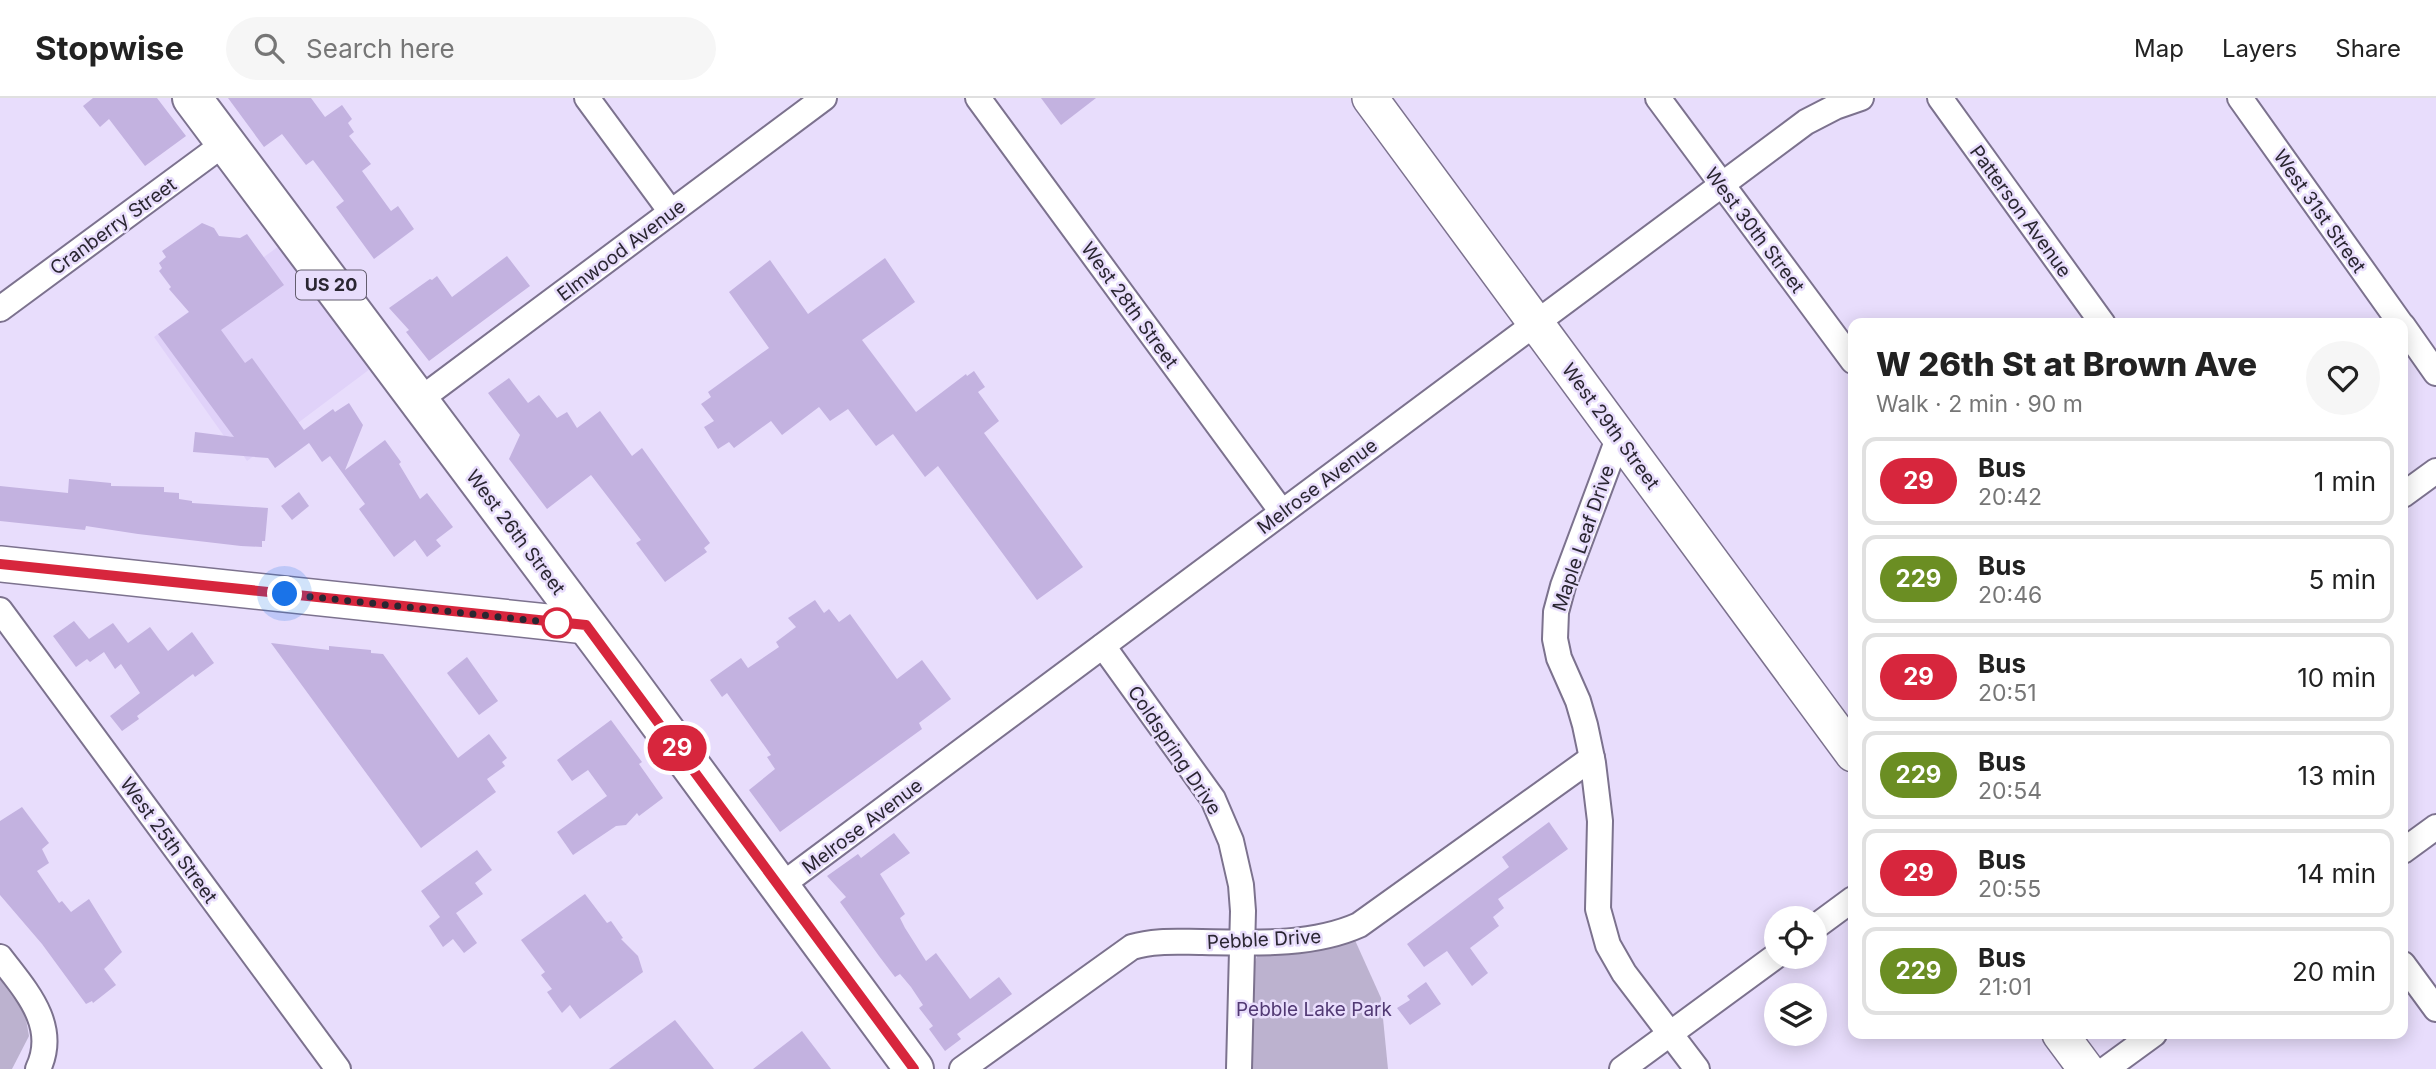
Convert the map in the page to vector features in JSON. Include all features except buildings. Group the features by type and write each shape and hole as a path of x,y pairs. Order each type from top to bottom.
{"main road":[{"name":"West 26th Street","path":"192,98 914,1069"}],"street":[{"path":"587,98 671,212"},
{"name":"Elmwood Avenue","path":"418,401 824,98"},
{"name":"West 28th Street","path":"978,98 1282,512"},
{"name":"West 29th Street","path":"1370,98 1848,747"},
{"name":"West 30th Street","path":"1658,98 1848,354"},
{"name":"Melrose Avenue","path":"779,887 1806,122 1835,107 1861,98"},
{"name":"Patterson Avenue","path":"1940,98 2099,318"},
{"name":"West 31st Street","path":"2240,98 2397,318"},
{"name":"Cranberry Street","path":"0,309 225,143"},
{"name":"West 31st Street","path":"2408,333 2436,373"},
{"name":"Maple Leaf Drive","path":"1619,436 1563,586 1555,627 1557,650 1578,701 1592,758 1599,808 1598,909 1601,922 1613,957 1671,1034"},
{"path":"2408,492 2433,478"},
{"path":"0,564 586,625"},
{"name":"West 25th Street","path":"0,610 338,1069"},
{"name":"Coldspring Drive","path":"1103,646 1213,799 1227,830 1237,864 1243,911 1238,1069"},
{"name":"Pebble Drive","path":"962,1069 1132,947 1156,942 1244,943 1318,938 1359,925 1592,758"},
{"path":"2408,847 2436,827"},
{"path":"1827,918 1848,903"},
{"path":"0,957 34,1003 46,1034 38,1069"},
{"path":"1622,1069 1764,965"},
{"path":"2408,971 2436,1009"},
{"path":"1671,1034 1697,1069"},
{"path":"2064,1039 2086,1069"},
{"path":"2106,1069 2147,1039"}],"shaded area":[{"path":"279,246 370,369 247,461 231,436 224,436 154,337"}],"green space":[{"name":"Pebble Lake Park","path":"1354,938 1381,998 1388,1069 1250,1069 1257,956 1266,950"},
{"path":"0,979 25,1014 29,1036 12,1069 0,1069"}],"bus line":[{"name":"29","path":"0,564 586,625 914,1069"}],"route":[{"path":"285,594 557,623"}]}
